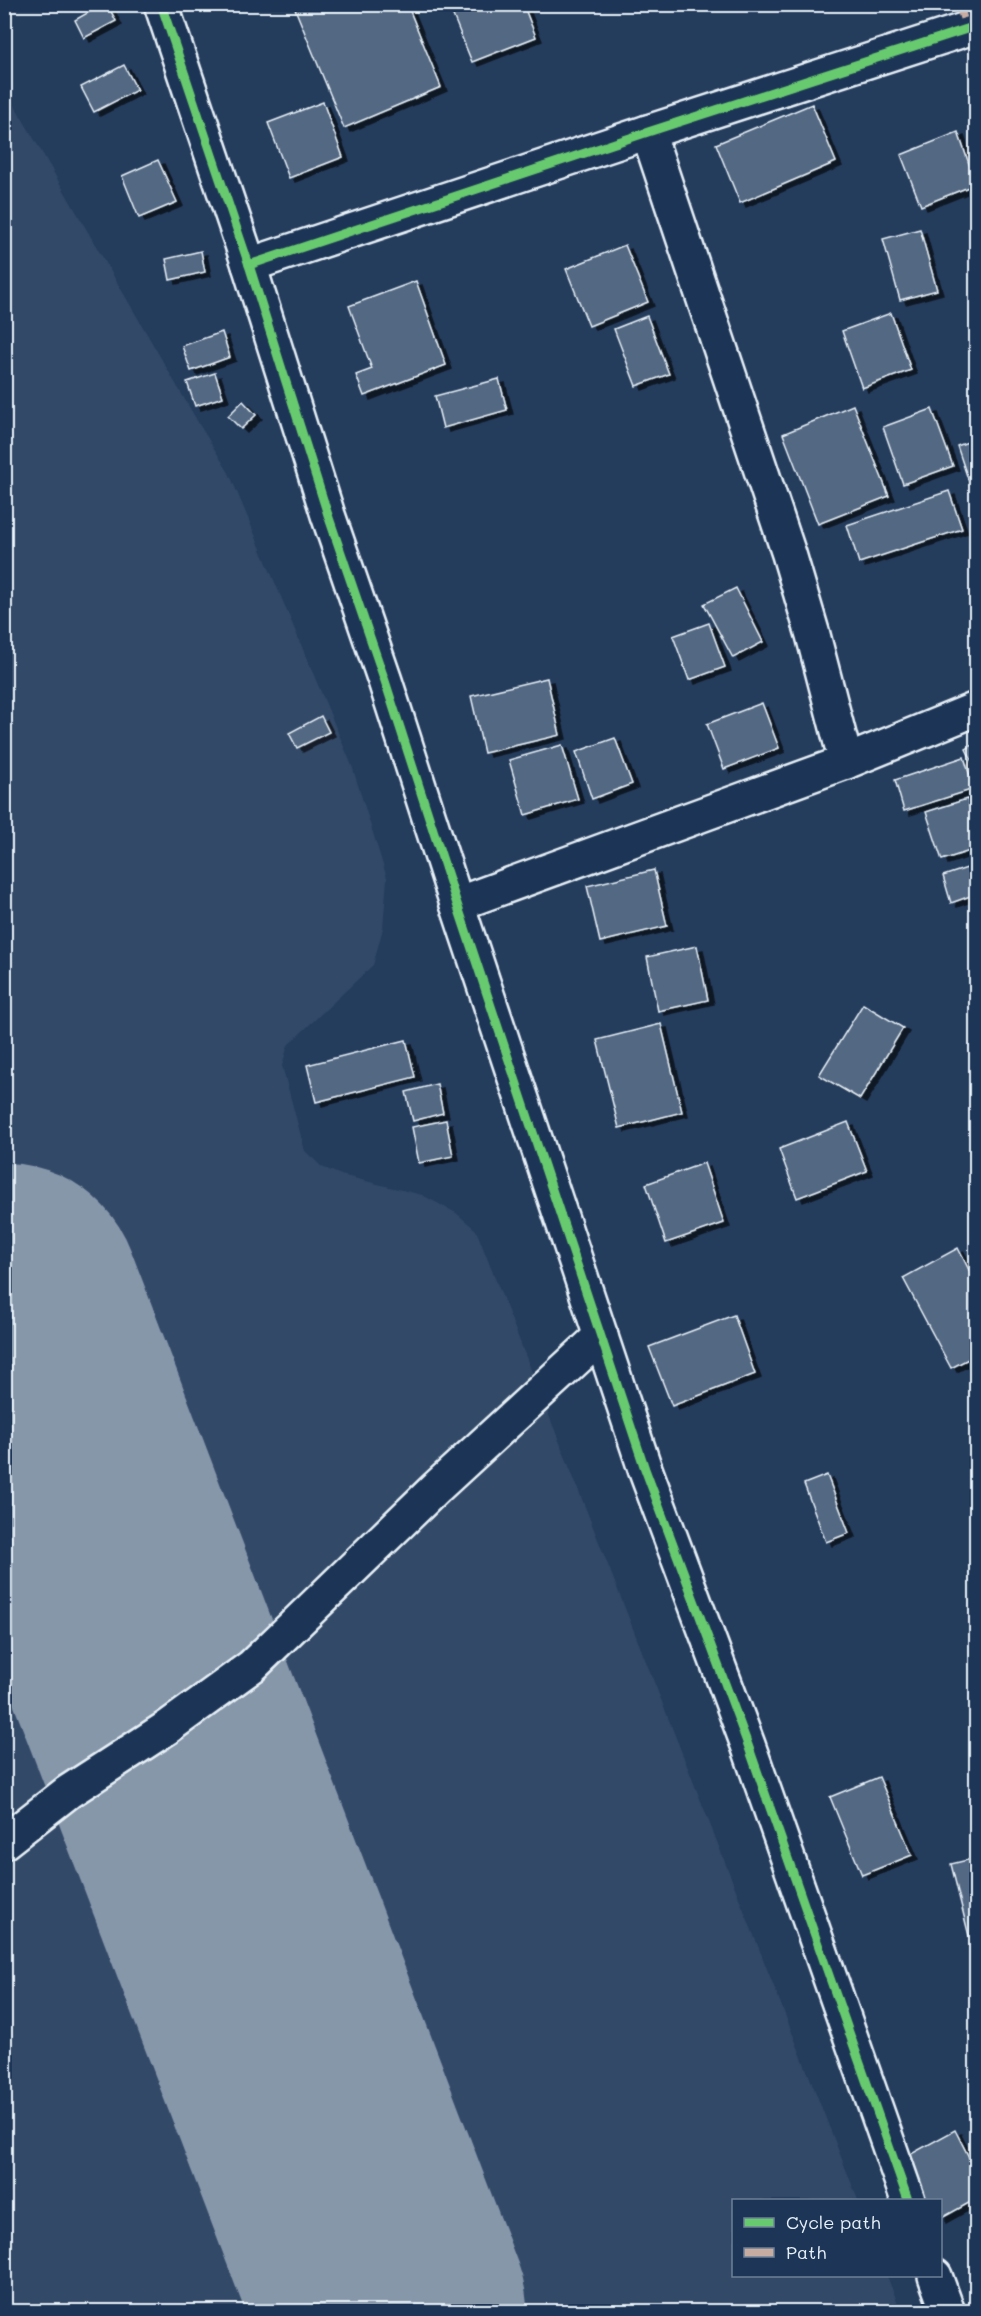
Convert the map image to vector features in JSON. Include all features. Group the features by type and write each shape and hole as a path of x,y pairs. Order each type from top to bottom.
{"street":[{"path":"161,4 249,265 327,515 385,681 645,1469 752,1756 908,2199"},
{"path":"249,265 976,26"},
{"path":"648,132 789,554 846,762"},
{"path":"457,904 846,762 976,709"},
{"path":"4,1842 68,1792 168,1727 252,1666 437,1487 601,1336"},
{"path":"935,2277 948,2312"}],"shaded area":[{"path":"4,80 11,99 229,473 352,766 387,878 383,928 373,965 288,1045 282,1066 305,1151 322,1167 341,1175 422,1195 456,1213 476,1230 858,2199 732,2199 732,2277 887,2277 901,2311 5,2311"}],"building":[{"path":"107,4 116,21 84,38 75,20"},
{"path":"293,4 407,4 441,87 344,128"},
{"path":"459,4 523,4 536,37 472,62 450,8"},
{"path":"124,65 137,90 94,112 81,87"},
{"path":"323,102 343,157 289,178 268,123"},
{"path":"812,104 836,162 740,203 716,144"},
{"path":"958,132 976,184 921,206 901,155"},
{"path":"158,160 177,202 139,218 122,176"},
{"path":"920,229 937,290 900,300 883,239"},
{"path":"625,245 648,302 589,326 566,269"},
{"path":"201,251 205,272 170,280 166,259"},
{"path":"416,281 446,365 364,396 356,375 372,369 349,306"},
{"path":"891,313 911,370 862,388 842,331"},
{"path":"647,316 669,374 636,386 614,329"},
{"path":"222,332 230,357 191,371 182,346"},
{"path":"215,373 223,397 195,406 187,382"},
{"path":"499,379 507,410 443,428 435,396"},
{"path":"243,401 256,415 241,429 228,416"},
{"path":"853,405 889,496 818,524 783,434"},
{"path":"932,409 953,466 903,484 883,427"},
{"path":"976,439 976,503 957,446"},
{"path":"949,491 962,529 859,563 847,525"},
{"path":"736,588 763,642 733,658 704,604"},
{"path":"709,623 725,667 689,680 673,636"},
{"path":"547,678 560,735 484,753 471,696"},
{"path":"762,703 779,748 724,769 707,724"},
{"path":"321,716 329,732 297,748 289,733"},
{"path":"615,738 632,784 592,799 576,752"},
{"path":"976,743 976,769 966,749"},
{"path":"562,745 578,799 525,815 509,760"},
{"path":"964,757 974,789 904,811 895,780"},
{"path":"967,799 976,828 976,849 942,860 926,812"},
{"path":"976,865 976,894 951,903 943,876"},
{"path":"654,870 667,926 600,942 587,886"},
{"path":"697,946 708,1000 658,1011 647,957"},
{"path":"863,1004 903,1028 860,1099 819,1075"},
{"path":"661,1024 682,1112 619,1128 597,1040"},
{"path":"406,1040 415,1077 316,1102 307,1065"},
{"path":"437,1084 443,1113 413,1121 406,1092"},
{"path":"446,1120 453,1156 419,1163 412,1127"},
{"path":"848,1122 867,1171 797,1198 779,1149"},
{"path":"704,1163 724,1223 666,1243 646,1184"},
{"path":"958,1248 976,1284 976,1355 951,1368 903,1278"},
{"path":"734,1315 755,1374 672,1406 649,1347"},
{"path":"827,1475 849,1533 826,1542 804,1484"},
{"path":"879,1777 912,1855 862,1875 830,1797"},
{"path":"976,1858 976,1934 969,1936 951,1864"},
{"path":"955,2130 976,2171 976,2199 942,2218 942,2199 923,2199 902,2159"}],"runway":[{"path":"4,1299 391,2312"}],"marked path":[{"path":"959,4 967,30"}],"cycle path":[{"path":"161,4 645,1469 748,1745 908,2199"},
{"path":"249,265 976,26"}]}
